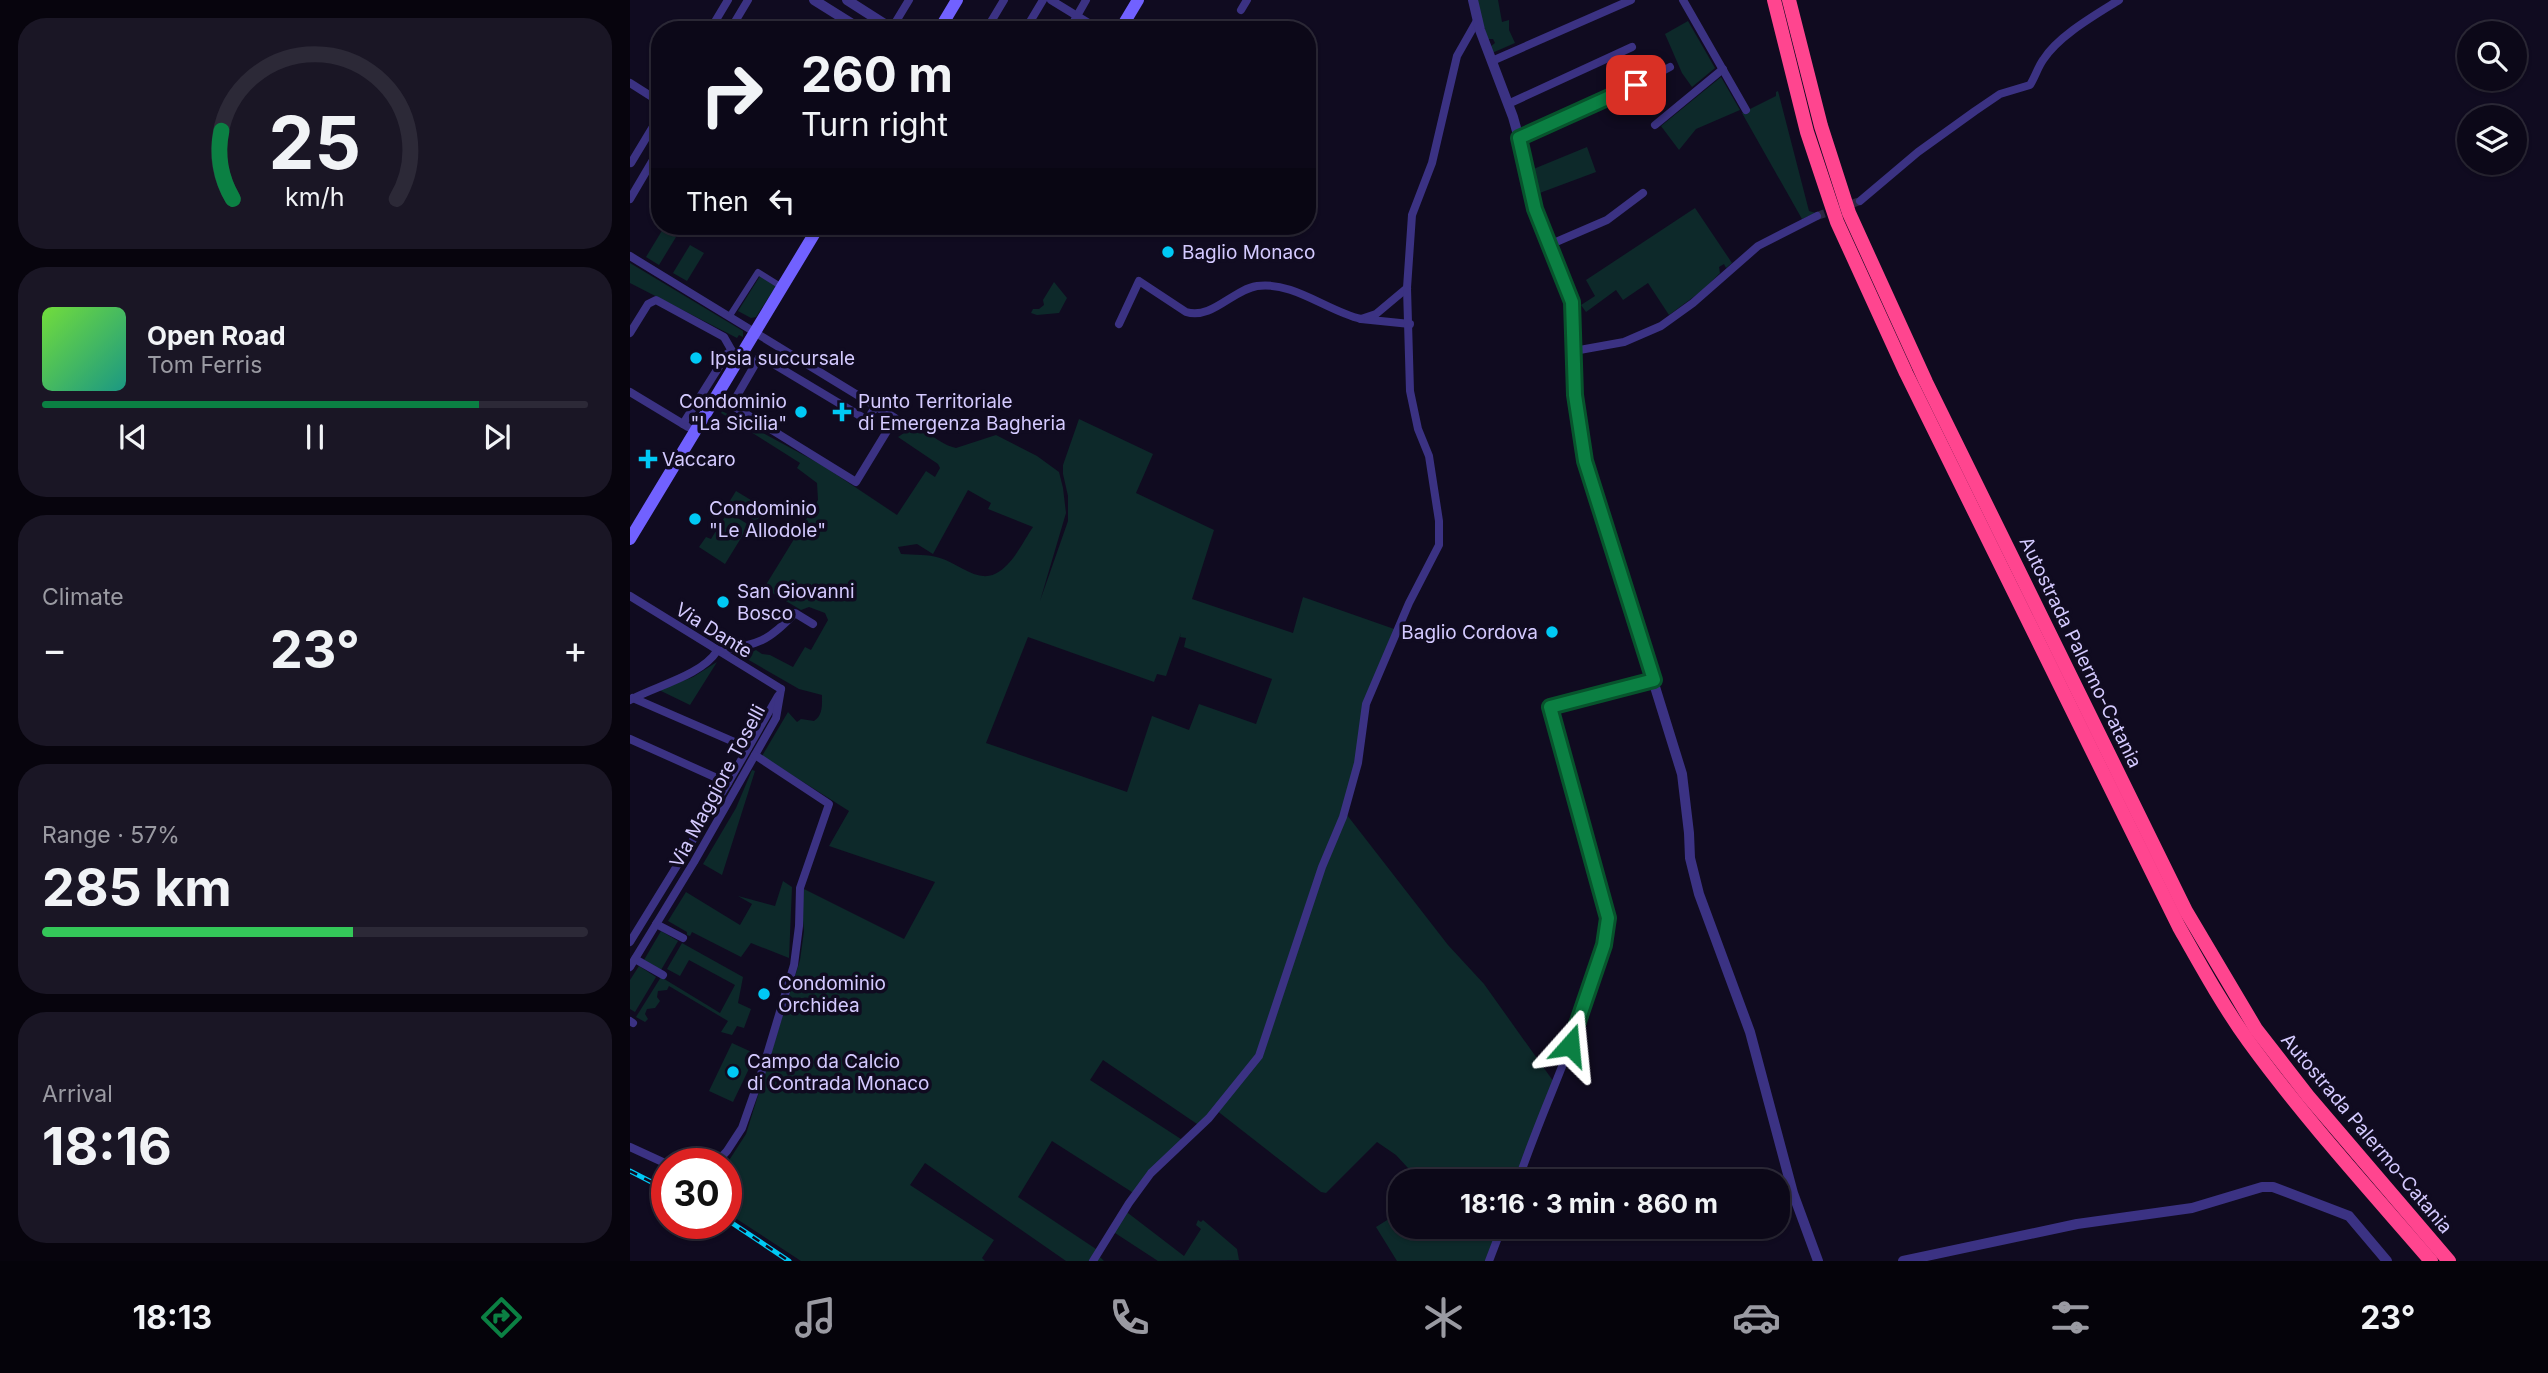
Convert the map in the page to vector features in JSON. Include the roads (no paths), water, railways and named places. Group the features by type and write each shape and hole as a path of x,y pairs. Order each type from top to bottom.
{"highway":[{"name":"Autostrada Palermo-Catania","path":"1774,0 1807,132 1837,222 1906,373 2179,927 2214,989 2270,1070 2431,1261"},
{"name":"Autostrada Palermo-Catania","path":"1789,0 1821,126 1849,213 1926,382 2186,911 2256,1029 2308,1096 2449,1261"}],"main road":[{"path":"944,21 957,0"},
{"path":"1125,21 1138,0"},
{"path":"630,539 689,428 715,398 736,353 754,332 814,235"}],"street":[{"path":"716,21 729,0"},
{"path":"735,21 748,0"},
{"path":"814,0 829,4 851,21"},
{"path":"847,0 880,21"},
{"path":"897,21 909,0"},
{"path":"991,21 1004,0"},
{"path":"1030,21 1043,0"},
{"path":"1051,0 1085,21"},
{"path":"1074,21 1086,0"},
{"path":"1241,10 1248,0"},
{"path":"1474,0 1519,138 1535,209 1572,302 1575,395 1585,461 1682,774 1690,858 1699,894 1750,1032 1793,1193 1818,1261"},
{"path":"1492,61 1631,0"},
{"path":"1683,0 1746,110"},
{"path":"1860,201 1918,152 1975,111 2000,94 2030,85 2043,59 2086,21 2119,0"},
{"path":"1093,1261 1151,1173 1209,1118 1259,1056 1322,867 1343,817 1358,763 1366,704 1409,603 1439,545 1439,521 1429,456 1418,429 1410,391 1408,288 1412,215 1432,163 1457,56 1478,19"},
{"path":"1508,104 1632,47"},
{"path":"1519,138 1670,67"},
{"path":"1655,125 1723,69"},
{"path":"630,83 651,96"},
{"path":"645,172 630,163 651,129"},
{"path":"630,199 651,162"},
{"path":"1549,245 1607,220 1643,193"},
{"path":"1573,351 1624,342 1661,326 1693,303 1758,246 1816,216"},
{"path":"630,256 895,418 856,482 715,398"},
{"path":"729,317 758,272 782,287"},
{"path":"1119,324 1139,281 1194,314 1204,313 1256,286 1279,287 1346,316 1389,324 1410,324"},
{"path":"1361,319 1381,310 1408,288"},
{"path":"630,333 648,304 656,300 724,337 736,353"},
{"path":"1381,310 1381,320 1389,324"},
{"path":"630,392 689,428 727,354 736,353"},
{"path":"731,406 761,356 867,420 876,406"},
{"path":"784,370 793,356"},
{"path":"844,406 853,392"},
{"name":"Via Dante","path":"630,596 781,690"},
{"path":"631,699 692,673 709,662 717,651 758,644 782,627 795,613 813,624"},
{"path":"1522,1169 1534,1132 1563,1066 1604,945 1608,918 1550,707 1654,680"},
{"name":"Via Maggiore Toselli","path":"630,967 751,752 781,690"},
{"path":"631,699 751,752 829,804 800,888 794,965 742,1128 729,1148"},
{"path":"630,739 728,783"},
{"name":"Via Maggiore Toselli","path":"630,942 728,783 751,752"},
{"path":"656,924 682,938"},
{"path":"635,959 663,975"},
{"path":"630,1147 651,1157"},
{"path":"1903,1261 2077,1224 2192,1208 2262,1187 2273,1187 2349,1216 2387,1261"},
{"path":"1489,1261 1497,1239"}],"tunnel":[{"path":"1817,216 1860,201"}],"railway":[{"path":"630,1171 651,1182"},
{"path":"742,1230 789,1261"}],"place":[{"name":"Baglio Monaco","path":"1168,252"},
{"name":"Ipsia succursale","path":"696,358"},
{"name":"Condominio \"La Sicilia\"","path":"801,412"},
{"name":"Punto Territoriale di Emergenza Bagheria","path":"842,412"},
{"name":"Vaccaro","path":"648,459"},
{"name":"Condominio \"Le Allodole\"","path":"695,519"},
{"name":"San Giovanni Bosco","path":"723,602"},
{"name":"Baglio Cordova","path":"1552,632"},
{"name":"Condominio Orchidea","path":"764,994"},
{"name":"Campo da Calcio di Contrada Monaco","path":"733,1072"}]}
